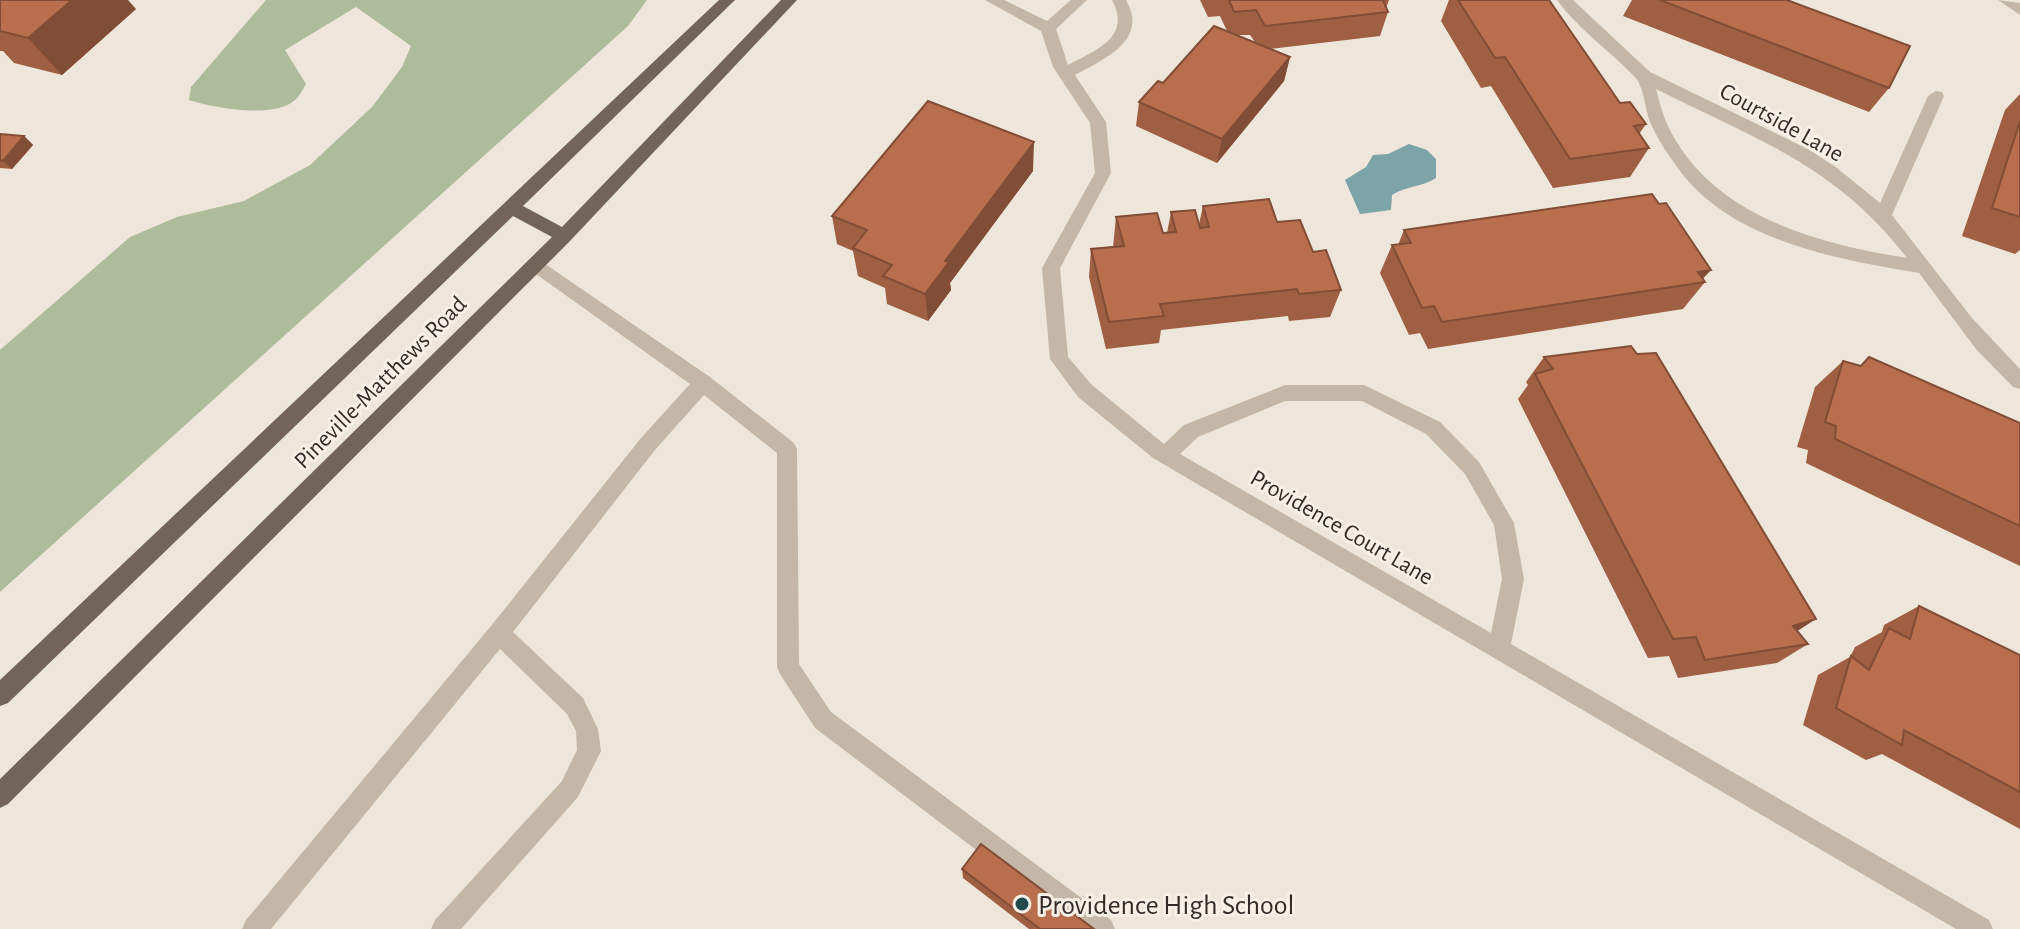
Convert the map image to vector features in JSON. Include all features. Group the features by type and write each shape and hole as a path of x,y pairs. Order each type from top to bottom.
{"main road":[{"name":"Pineville-Matthews Road","path":"0,695 728,0"},
{"name":"Pineville-Matthews Road","path":"0,796 564,236 790,0"},
{"path":"511,207 564,236"}],"street":[{"path":"992,0 1048,28 1080,0"},
{"path":"1065,74 1110,49 1122,37 1127,26 1125,7 1119,0"},
{"name":"Courtside Lane","path":"1564,0 1644,76 1797,151 1827,169 1883,216 1994,360 2020,381"},
{"path":"2005,0 2020,10"},
{"name":"Providence Court Lane","path":"1048,28 1065,74 1098,122 1103,173 1051,268 1059,359 1085,391 1166,455 1980,929"},
{"path":"1644,76 1650,108 1669,148 1698,181 1730,207 1768,227 1846,256 1923,267"},
{"path":"1883,216 1936,96"},
{"path":"535,264 703,383 787,449 788,667 823,720 1102,929"},
{"path":"255,929 499,633 648,444 703,383"},
{"path":"1166,455 1191,431 1285,393 1364,393 1433,428 1472,468 1504,523 1513,579 1499,648"},
{"path":"444,929 570,789 589,751 587,729 575,706 499,633"}],"green space":[{"path":"266,0 647,0 628,26 0,592 0,350 130,237 177,217 244,201 310,165 372,107 402,67 411,46 356,7 285,50 306,84 296,99 285,106 244,110 189,100 191,87"}],"water":[{"path":"1409,144 1427,150 1436,159 1436,178 1392,195 1391,210 1360,214 1345,180 1366,167 1373,155 1388,154"}],"building":[{"path":"0,0 72,0 28,38 0,31"},
{"path":"1229,0 1383,0 1388,12 1265,26 1256,10 1234,12"},
{"path":"1458,0 1549,0 1620,103 1630,102 1646,124 1634,126 1649,148 1570,159 1505,57 1495,58"},
{"path":"1660,0 1787,0 1910,46 1889,88"},
{"path":"1214,26 1290,57 1222,139 1139,102 1158,81 1163,83"},
{"path":"928,101 1034,142 945,261 949,262 925,294 883,276 892,265 853,248 867,230 832,216"},
{"path":"2020,121 2020,217 1992,208"},
{"path":"0,134 24,136 3,161 0,160"},
{"path":"1652,194 1659,204 1666,203 1711,270 1698,272 1705,282 1442,322 1434,306 1422,308 1392,245 1411,243 1404,230"},
{"path":"1269,199 1277,222 1300,220 1313,252 1326,250 1341,290 1299,294 1297,289 1160,304 1164,316 1109,322 1091,249 1124,246 1116,217 1157,213 1163,233 1176,232 1171,212 1195,210 1200,228 1209,227 1203,206"},
{"path":"1631,346 1637,354 1656,353 1816,619 1793,626 1808,644 1705,660 1696,637 1673,639 1535,374 1553,369 1544,357"},
{"path":"1869,357 2020,423 2020,526 1835,439 1836,426 1825,422 1843,361 1861,366"},
{"path":"1919,606 2020,655 2020,792 1904,730 1902,745 1836,708 1851,656 1869,670 1889,628 1910,639"},
{"name":"Providence High School","path":"981,844 1094,929 1040,929 962,869"}],"place":[{"name":"Providence High School","path":"1022,904"}]}
